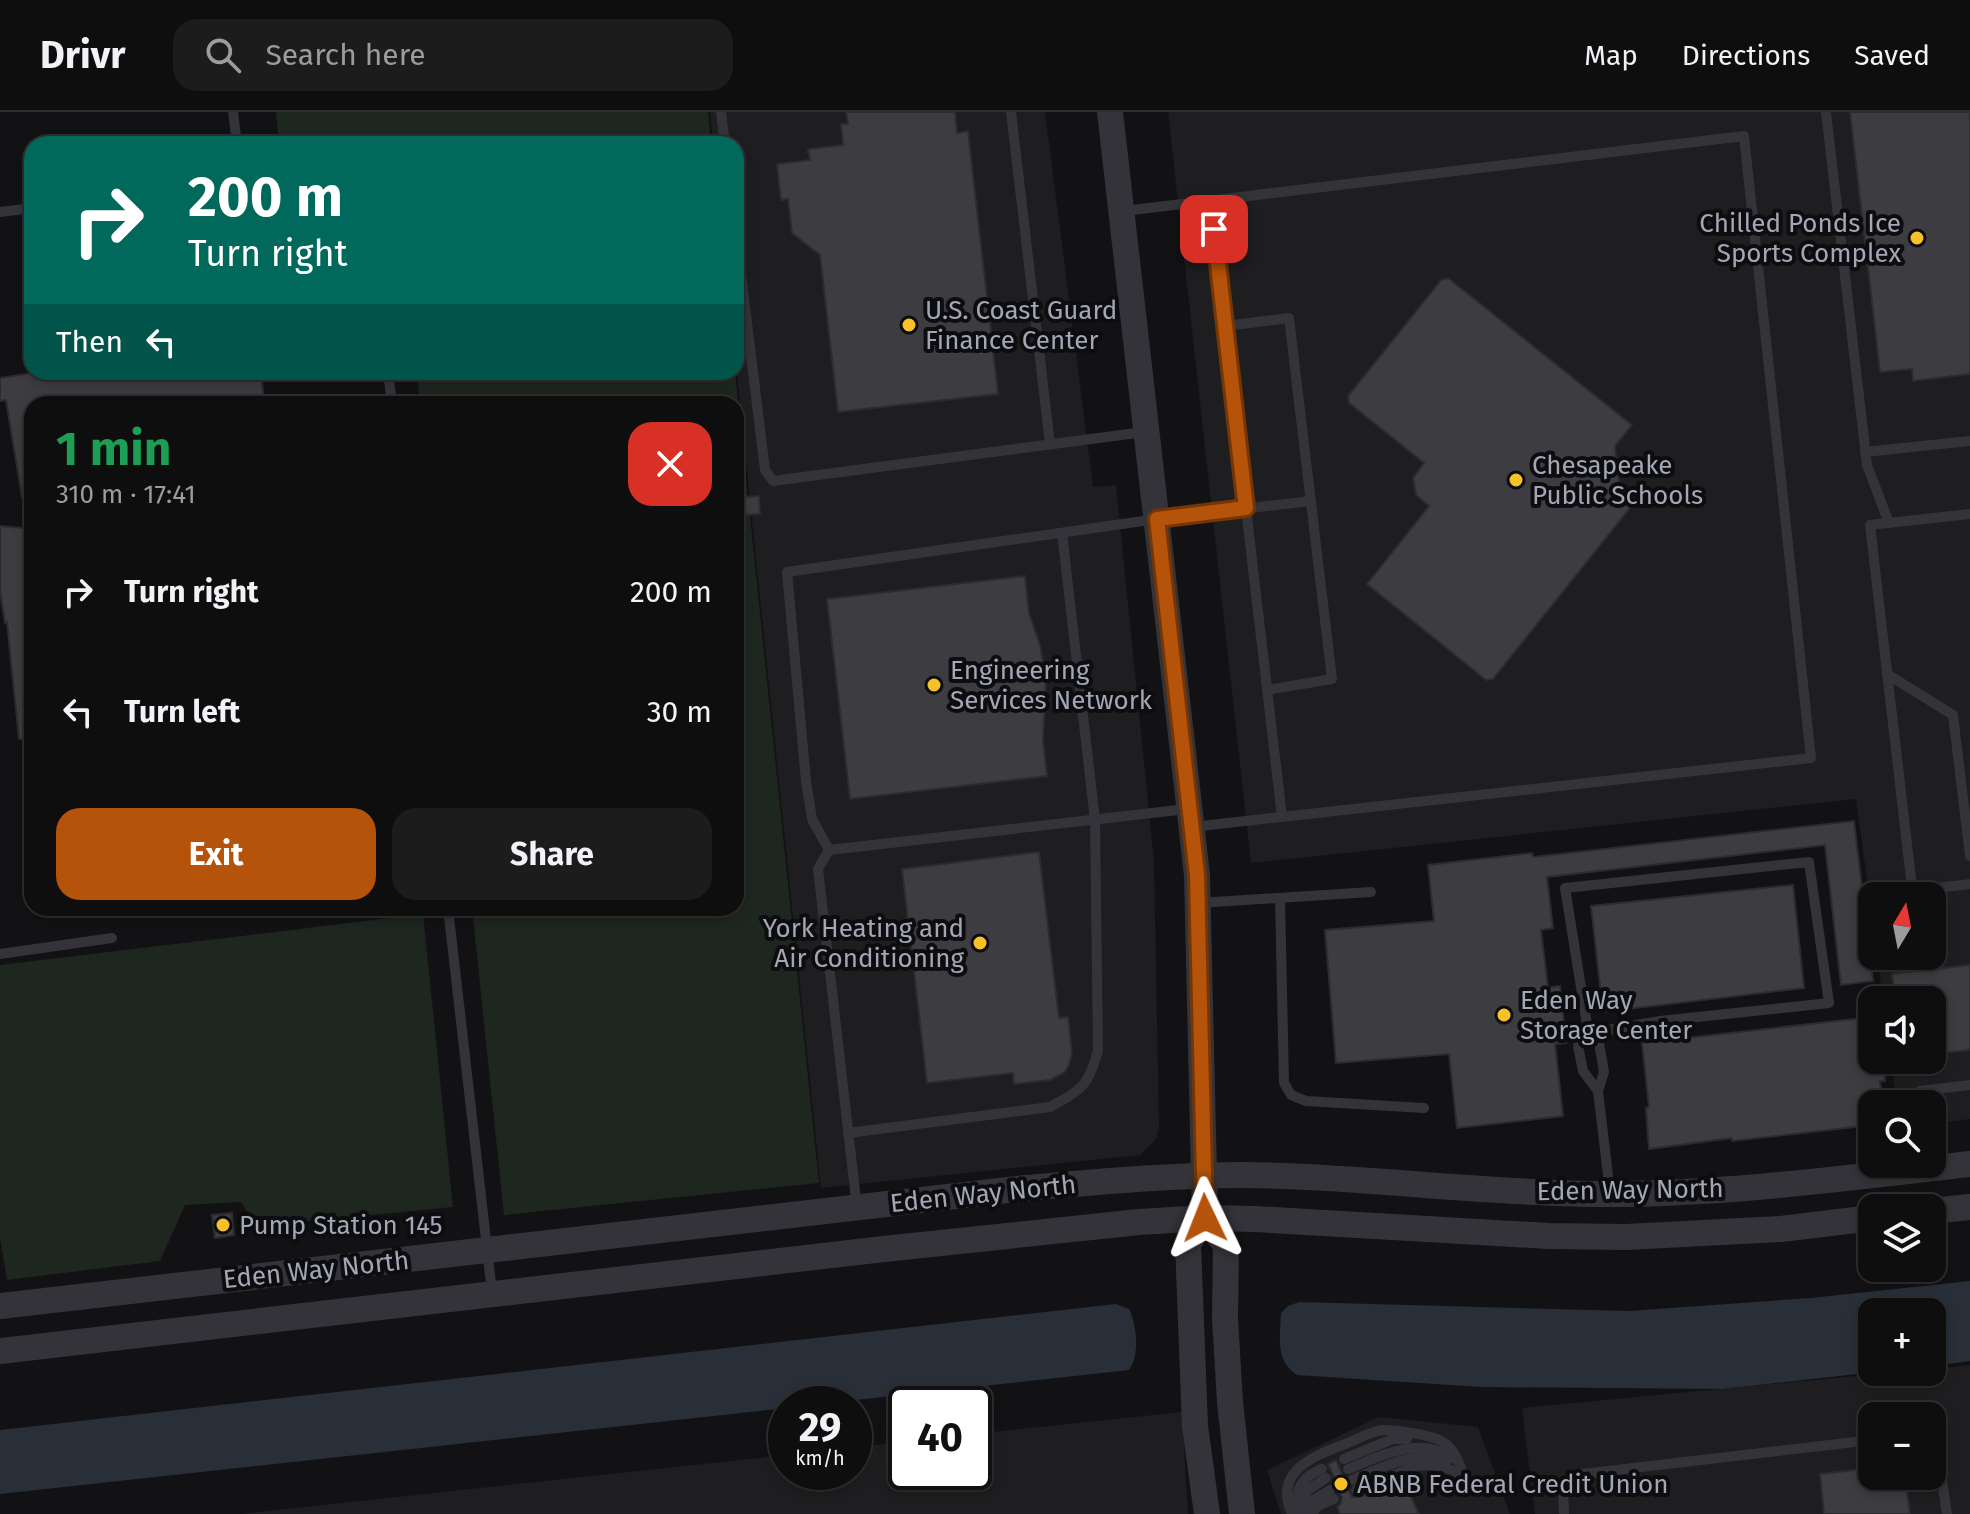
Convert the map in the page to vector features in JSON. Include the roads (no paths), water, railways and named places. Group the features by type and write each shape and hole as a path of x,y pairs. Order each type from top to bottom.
{"street":[{"path":"1110,112 1190,818 1197,903 1205,1218 1226,1245 1228,1379 1242,1514"},
{"name":"Eden Way North","path":"1946,1166 1970,1164"},
{"name":"Eden Way North","path":"0,1306 1026,1188 1246,1175 1506,1191 1679,1193 1858,1175"},
{"path":"1946,1210 1970,1207"},
{"path":"1205,1218 1188,1244 1195,1426 1207,1514"},
{"name":"Eden Way North","path":"0,1351 1052,1230 1205,1218 1549,1236 1626,1237 1749,1232 1858,1220"}],"lane":[{"path":"233,112 236,136"},
{"path":"721,112 724,136"},
{"path":"1011,112 1050,444"},
{"path":"1826,112 1865,452 1889,523"},
{"path":"829,850 1095,820 1282,817 1811,758 1744,136 1122,211"},
{"path":"1210,200 1282,817"},
{"path":"0,212 24,209"},
{"path":"744,298 765,470 773,481 1147,431"},
{"path":"1225,326 1289,318 1332,679 1267,690"},
{"path":"1865,452 1970,441"},
{"path":"829,850 812,819 806,781 787,572 1157,519 1311,501"},
{"path":"1912,882 1870,525 1970,514"},
{"path":"848,1133 1050,1107 1076,1092 1092,1075 1098,1050 1095,820 1062,533"},
{"path":"1887,674 1953,715 1970,856"},
{"path":"829,850 818,869 857,1208"},
{"path":"1598,1091 1583,1071 1580,1060 1578,1046 1589,1037 1608,1030 1660,1021 1829,1003 1809,862 1565,888 1589,1037 1599,1043 1604,1072 1598,1091 1610,1194"},
{"path":"1946,888 1970,884"},
{"path":"1197,903 1371,892"},
{"path":"1280,898 1284,1083 1291,1095 1306,1101 1424,1108"},
{"path":"449,916 492,1294"},
{"path":"0,954 112,938"},
{"path":"1928,1090 1970,1085"},
{"path":"1292,1514 1287,1501 1288,1488 1292,1476 1305,1461 1378,1431 1439,1439 1460,1466"},
{"path":"1564,1514 1563,1486 1571,1477 1582,1474 1858,1442"},
{"path":"1346,1464 1411,1447 1435,1450 1460,1466"},
{"path":"1354,1485 1416,1466 1460,1466"},
{"path":"1300,1514 1303,1495 1324,1473"},
{"path":"1943,1490 1947,1514"},
{"path":"1300,1514 1310,1502 1332,1494 1312,1514"}],"place":[{"name":"Chilled Ponds Ice Sports Complex","path":"1917,238"},
{"name":"U.S. Coast Guard Finance Center","path":"909,325"},
{"name":"Chesapeake Public Schools","path":"1516,480"},
{"name":"Engineering Services Network","path":"934,685"},
{"name":"York Heating and Air Conditioning","path":"980,943"},
{"name":"Eden Way Storage Center","path":"1504,1015"},
{"name":"Pump Station 145","path":"223,1225"},
{"name":"ABNB Federal Credit Union","path":"1341,1484"}]}
